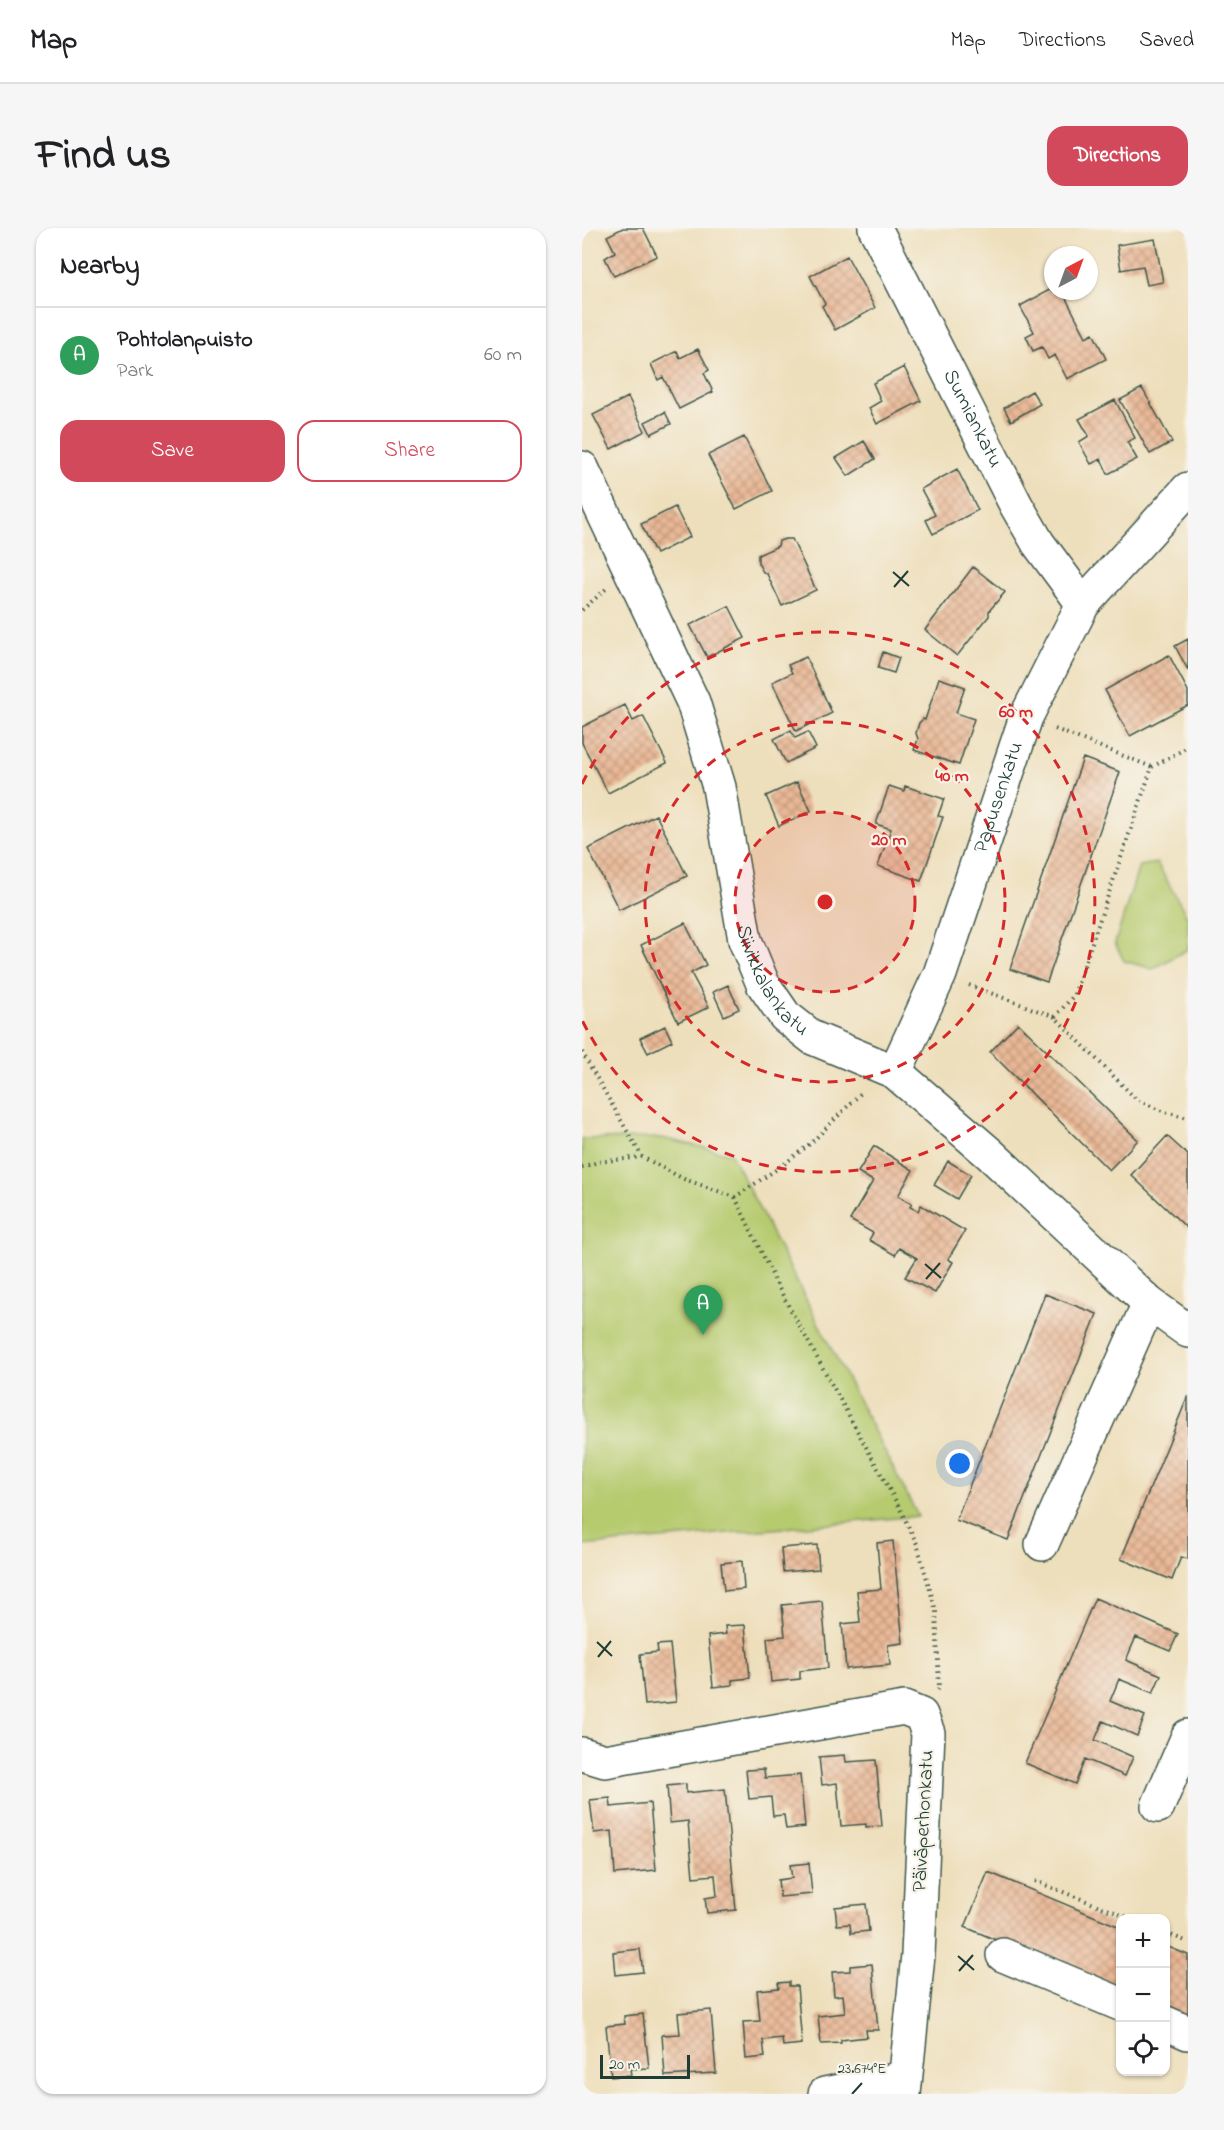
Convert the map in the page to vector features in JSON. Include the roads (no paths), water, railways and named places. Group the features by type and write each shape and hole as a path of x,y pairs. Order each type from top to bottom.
{"street":[{"name":"Sumiankatu","path":"875,228 1016,505 1038,543 1083,604"},
{"name":"Siivikkalankatu","path":"582,468 693,702 719,787 745,940 763,984 785,1016 813,1038 895,1072 990,1154 1149,1303 1188,1330"},
{"name":"Papusenkatu","path":"895,1072 940,974 1026,717 1083,604 1188,489"},
{"path":"1042,1544 1149,1303"},
{"name":"Päiväperhonkatu","path":"582,1754 605,1761 904,1708 921,1715 928,1733 918,1955 905,2086"},
{"path":"1158,1806 1188,1736"},
{"path":"1003,1955 1116,2002"},
{"path":"1170,2025 1188,2032"},
{"path":"825,2094 905,2086"}],"place":[{"name":"Pohtolanpuisto","path":"703,1335"}]}
